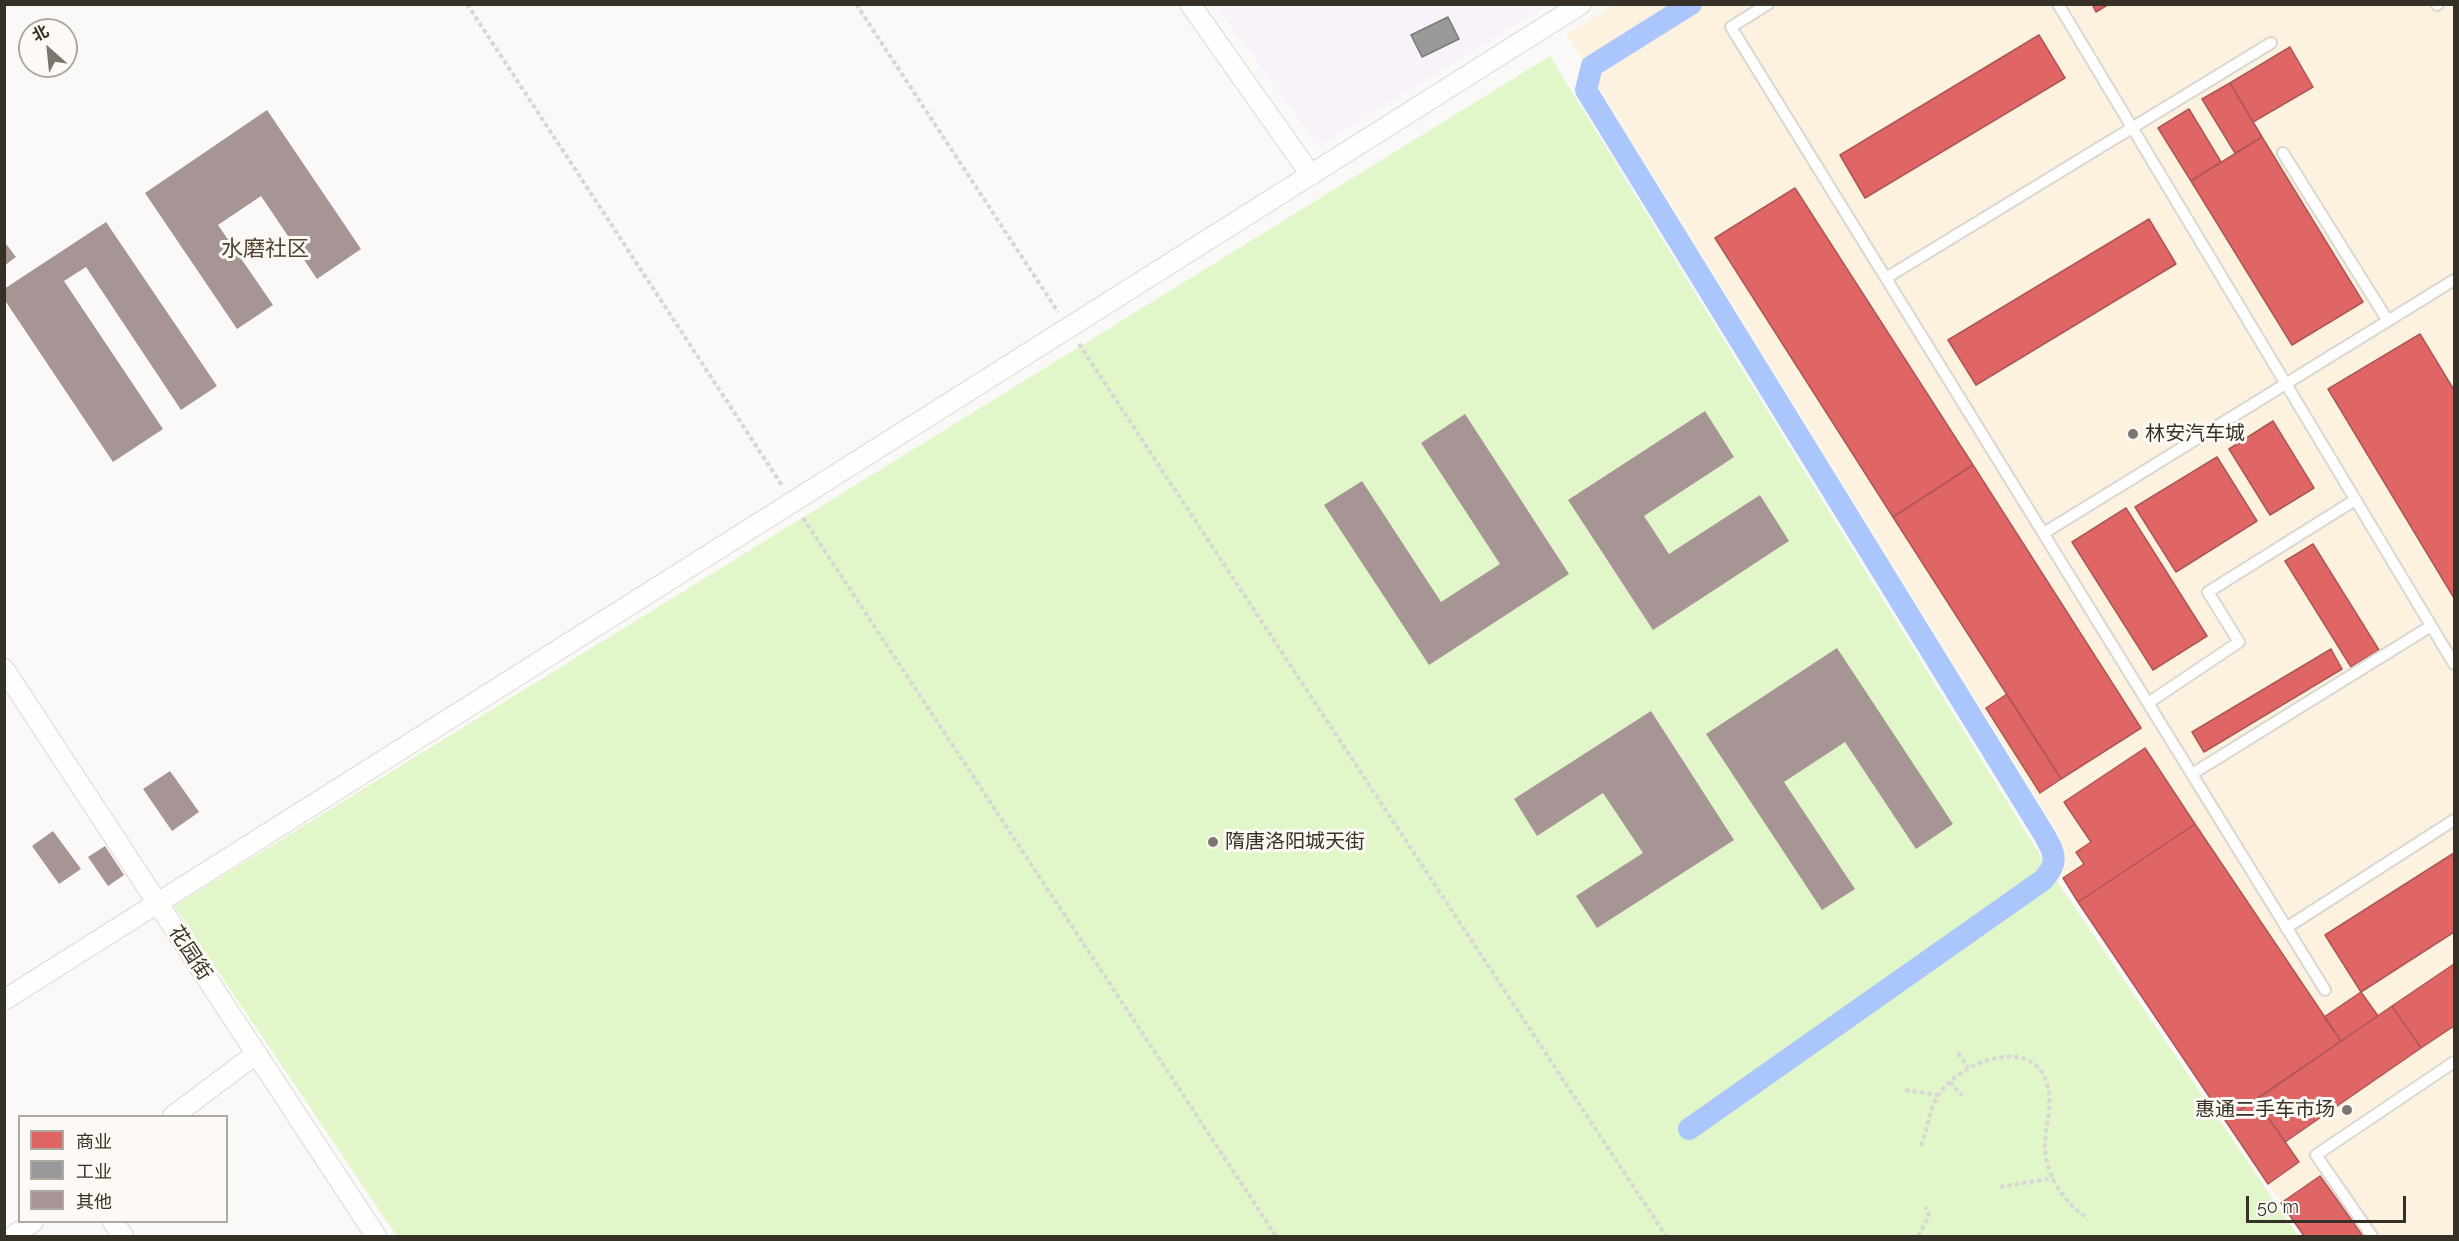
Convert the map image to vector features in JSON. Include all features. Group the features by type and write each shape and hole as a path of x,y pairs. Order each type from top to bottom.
{"street":[{"path":"1190,4 1311,175"},
{"path":"4,1000 1581,4"},
{"name":"花园街","path":"4,669 376,1236"},
{"path":"174,1115 256,1054"},
{"path":"13,1236 30,1223"},
{"path":"114,1223 123,1236"}],"lane":[{"path":"1768,4 1731,27 2325,990"},
{"path":"2058,4 2454,664"},
{"path":"1886,278 2271,43"},
{"path":"2283,153 2388,321"},
{"path":"2044,533 2454,280"},
{"path":"2148,703 2239,642 2208,592 2355,500"},
{"path":"2192,774 2431,626"},
{"path":"2286,928 2454,820"},
{"path":"2372,1236 2316,1155 2454,1062"}],"path":[{"path":"467,4 1276,1236"},
{"path":"856,4 1666,1236"},
{"path":"1958,1053 1968,1068"},
{"path":"1921,1146 1938,1095 1968,1068 1998,1057 2017,1057 2032,1063 2047,1083 2049,1098 2045,1145 2053,1178 2066,1200 2088,1219"},
{"path":"1950,1082 1962,1096"},
{"path":"1905,1090 1938,1095"},
{"path":"2000,1187 2053,1178"},
{"path":"1918,1236 1929,1216 1926,1207"}],"shaded area":[{"name":"林安汽车城","path":"1614,4 2454,5 2454,1236 2304,1236 2063,878 2058,833 1566,34"},
{"path":"1216,5 1548,5 1318,147"}],"green space":[{"path":"1550,56 2046,865 2298,1236 397,1236 174,906"}],"building: 商业":[{"path":"2092,4 2109,4 2096,12"},
{"path":"2039,35 2065,78 1865,198 1840,155"},
{"path":"2290,47 2313,87 2253,122 2230,83"},
{"path":"2230,83 2262,137 2235,153 2202,99"},
{"path":"2189,109 2221,162 2191,181 2158,128"},
{"path":"2262,137 2363,302 2292,345 2191,181"},
{"path":"1795,188 1973,465 1893,517 1715,238"},
{"path":"2149,219 2176,264 1976,385 1948,340"},
{"path":"2420,334 2454,390 2454,598 2328,389"},
{"path":"2273,421 2314,488 2270,515 2229,449"},
{"path":"2217,457 2257,521 2176,572 2135,507"},
{"path":"1973,465 2141,728 2061,779 1893,517"},
{"path":"2126,508 2207,636 2153,670 2072,542"},
{"path":"2313,544 2379,650 2351,667 2285,561"},
{"path":"2331,649 2342,669 2204,752 2192,732"},
{"path":"2007,694 2061,779 2040,793 1986,708"},
{"path":"2145,748 2195,824 2078,902 2063,878 2084,864 2076,852 2091,842 2064,802"},
{"path":"2195,824 2341,1041 2225,1120 2078,902"},
{"path":"2454,853 2454,932 2361,992 2325,935"},
{"path":"2454,964 2454,1026 2421,1048 2392,1006"},
{"path":"2361,992 2378,1016 2341,1041 2324,1017"},
{"path":"2392,1006 2421,1048 2285,1142 2256,1100"},
{"path":"2256,1100 2299,1162 2268,1184 2225,1120"},
{"path":"2320,1176 2363,1236 2304,1236 2281,1203"}],"building: 工业":[{"path":"1448,17 1459,39 1422,57 1411,35"}],"building: 其他":[{"path":"267,110 361,249 317,279 261,196 218,225 273,305 237,329 145,193"},
{"path":"106,222 217,386 181,410 86,267 64,281 163,429 113,462 4,299 4,289"},
{"path":"7,245 16,257 4,266 4,247"},
{"path":"1705,411 1734,457 1644,516 1669,554 1760,495 1789,541 1653,630 1568,500"},
{"path":"1465,414 1569,574 1429,665 1324,505 1362,481 1441,602 1500,564 1421,443"},
{"path":"1837,648 1953,824 1916,849 1845,742 1784,782 1855,889 1822,910 1706,734"},
{"path":"1651,711 1734,840 1597,928 1576,896 1643,853 1603,793 1537,836 1514,799"},
{"path":"170,771 199,812 172,831 143,789"},
{"path":"53,831 81,869 59,884 32,846"},
{"path":"105,846 124,875 108,886 88,857"}],"waterway":[{"path":"1689,1129 2043,880 2051,869 2054,859 2045,836 1586,90 1592,66 1691,4"}],"place":[{"name":"林安汽车城","path":"2133,434"},
{"name":"隋唐洛阳城天街","path":"1213,842"},
{"name":"惠通二手车市场","path":"2347,1110"}],"district":[{"name":"水磨社区","path":"265,249"}]}
